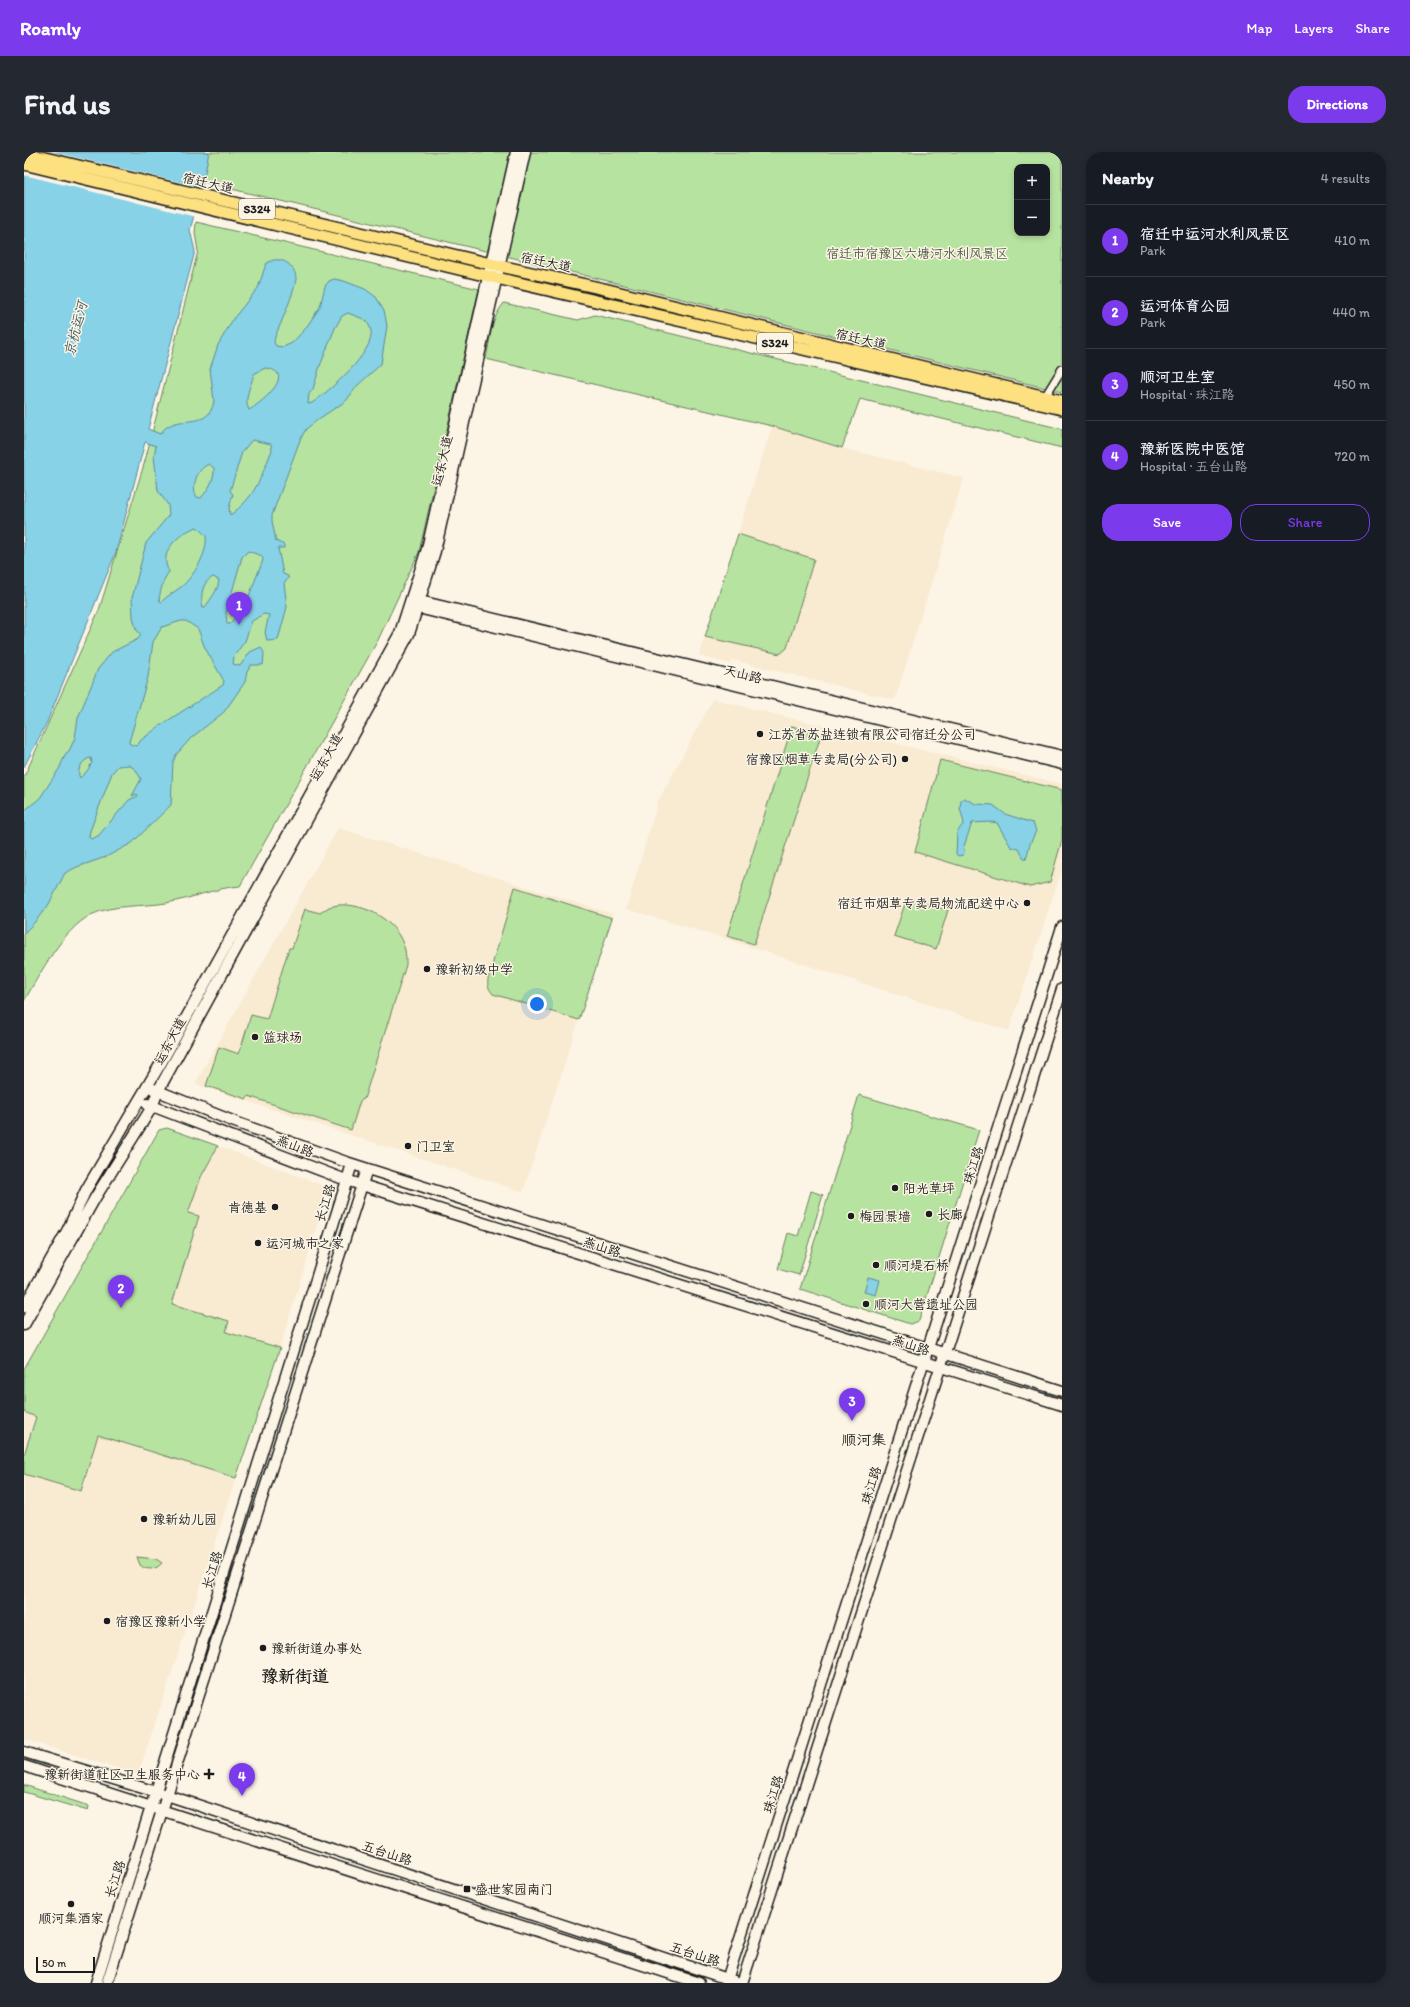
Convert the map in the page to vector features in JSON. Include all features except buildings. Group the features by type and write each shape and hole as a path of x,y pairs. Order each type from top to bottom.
{"main road":[{"name":"宿迁大道","path":"24,153 495,265 604,289 1043,400 1062,409"},
{"name":"宿迁大道","path":"24,164 492,277 1043,400 1062,401"}],"street":[{"name":"运东大道","path":"495,265 516,152"},
{"name":"运东大道","path":"24,1307 67,1231 86,1190 148,1086 400,633 428,549 492,277 525,152"},
{"name":"运东大道","path":"24,1325 95,1198 152,1106 158,1091 404,644 419,604 435,551 492,277"},
{"path":"1043,400 1062,369"},
{"name":"天山路","path":"419,604 1062,756"},
{"name":"天山路","path":"419,604 1062,764"},
{"name":"珠江路","path":"727,1981 1062,927"},
{"path":"741,1983 946,1354 1062,989"},
{"name":"燕山路","path":"148,1086 235,1122 367,1169 1062,1390"},
{"name":"燕山路","path":"139,1101 346,1180 1062,1405"},
{"name":"长江路","path":"96,1983 352,1164"},
{"name":"长江路","path":"107,1983 367,1169"},
{"name":"五台山路","path":"24,1752 167,1795 727,1981 741,1983"},
{"name":"五台山路","path":"24,1766 700,1983"}],"shaded area":[{"path":"772,426 842,448 964,478 895,700 732,660 731,664 699,656"},
{"path":"713,699 1062,784 1062,869 1009,1031 723,938 626,909 658,801"},
{"name":"豫新初级中学","path":"338,828 613,914 523,1192 195,1084"},
{"name":"运河城市之家","path":"218,1146 320,1184 324,1190 325,1199 280,1348 226,1332 228,1321 172,1304 199,1216 188,1213 201,1177"},
{"path":"24,1412 36,1416 24,1455"},
{"name":"宿豫区豫新小学","path":"98,1435 236,1478 138,1775 24,1739 24,1474 81,1491"}],"green space":[{"name":"宿迁市宿豫区六塘河水利风景区","path":"71,152 1062,152 1062,392 203,182"},
{"path":"196,222 479,289 419,552 378,640 240,886 221,889 175,901 118,907 99,911 91,915 81,922 62,941 24,1001 24,777 99,610 145,461 198,251 195,233"},
{"path":"504,303 578,320 595,315 1062,429 1062,448 860,399 842,448 772,426 486,359 496,315"},
{"path":"738,534 814,559 787,648 780,654 705,637"},
{"path":"792,726 821,735 754,944 727,936"},
{"path":"940,760 1062,790 1062,840 1050,882 1030,887 915,852"},
{"path":"515,887 612,918 579,1020 493,994 489,989 488,979"},
{"path":"907,898 948,910 936,949 894,936"},
{"path":"338,905 359,907 370,911 388,922 396,930 401,940 406,958 406,965 364,1099 360,1101 351,1130 248,1096 247,1099 206,1086 219,1047 239,1054 251,1015 267,1019 289,948 292,948 305,909 320,913 329,907"},
{"path":"859,1095 979,1130 919,1321 910,1324 800,1289"},
{"path":"167,1128 218,1146 201,1177 188,1213 199,1216 172,1304 229,1321 226,1332 280,1348 236,1478 98,1435 81,1491 24,1474 24,1455 36,1417 24,1412 24,1369 159,1130"},
{"path":"811,1191 823,1195 799,1275 778,1269 788,1233 798,1236"},
{"path":"137,1557 156,1559 162,1563 154,1568 148,1569 140,1565"},
{"path":"24,1785 89,1806 88,1811 24,1792"}],"water":[{"name":"京杭运河","path":"24,152 209,152 203,182 190,230 195,251 148,429 160,434 174,423 198,420 205,417 211,411 214,401 210,369 218,345 233,319 258,288 266,264 270,261 280,260 289,264 295,273 296,278 291,298 275,337 274,342 276,346 283,347 292,343 305,329 320,307 325,286 329,281 334,279 365,289 376,297 384,310 387,326 381,364 357,386 346,401 306,429 300,440 272,515 276,541 284,545 284,548 278,548 283,574 288,576 288,579 284,583 287,607 278,640 267,641 265,632 269,615 264,614 252,621 245,641 234,656 233,664 240,666 250,652 261,647 264,653 263,665 251,665 247,672 245,682 224,712 191,738 176,755 173,762 171,805 132,843 106,857 77,867 65,873 49,904 24,933 24,811 40,798 59,769 66,753 69,751 75,738 78,718 98,669 112,652 138,639 141,635 136,629 133,617 132,598 146,543 169,515 168,505 158,491 154,456 156,446 145,442 116,552 47,722 24,767","holes":["348,313 366,320 371,331 370,340 366,350 349,371 319,398 308,404 309,394 313,389 320,366 335,328 342,316","265,368 275,371 278,375 278,381 274,388 268,395 249,410 247,406 248,392 254,374","252,440 271,444 272,450 256,486 246,501 230,515 229,508 233,494 230,491 242,452","209,464 214,468 210,484 201,498 197,497 194,488 196,478 199,473","197,527 206,536 205,550 191,577 181,587 161,602 159,599 161,588 169,572 166,560 167,554 170,547 185,532","248,551 262,556 263,560 247,601 230,624 227,624 226,613 242,557","213,577 219,580 214,594 205,607 203,607 202,594 206,582","181,621 186,621 198,629 205,648 224,681 223,685 161,725 141,740 137,746 130,744 129,742 148,677 153,642 162,627","91,758 92,763 80,778 79,769 83,763","129,765 136,770 141,779 132,796 137,794 138,796 129,800 98,836 91,839 89,837 112,773 118,766"]},
{"path":"964,798 976,804 993,805 1005,814 1033,823 1036,831 1030,844 1026,859 1023,857 1019,849 1011,847 997,823 992,822 972,823 963,849 965,850 963,855 958,856 956,854 957,832 964,823 960,808 961,800"},
{"path":"868,1277 880,1280 876,1295 864,1292"}],"pier":[{"path":"24,152 54,152 204,188 196,217 24,175"}],"place":[{"name":"宿迁中运河水利风景区","path":"239,625"},
{"name":"江苏省苏盐连锁有限公司宿迁分公司","path":"760,734"},
{"name":"宿豫区烟草专卖局(分公司)","path":"905,759"},
{"name":"宿迁市烟草专卖局物流配送中心","path":"1027,903"},
{"name":"豫新初级中学","path":"427,969"},
{"name":"篮球场","path":"255,1037"},
{"name":"门卫室","path":"408,1146"},
{"name":"阳光草坪","path":"895,1188"},
{"name":"肯德基","path":"275,1207"},
{"name":"长廊","path":"929,1214"},
{"name":"梅园景墙","path":"851,1216"},
{"name":"运河城市之家","path":"258,1243"},
{"name":"顺河堤石桥","path":"876,1265"},
{"name":"顺河大营遗址公园","path":"866,1304"},
{"name":"运河体育公园","path":"121,1308"},
{"name":"顺河卫生室","path":"852,1421"},
{"name":"豫新幼儿园","path":"144,1519"},
{"name":"宿豫区豫新小学","path":"107,1621"},
{"name":"豫新街道办事处","path":"263,1648"},
{"name":"豫新街道社区卫生服务中心","path":"209,1774"},
{"name":"豫新医院中医馆","path":"242,1796"},
{"name":"盛世家园南门","path":"467,1889"},
{"name":"顺河集酒家","path":"71,1904"}],"district":[{"name":"顺河集","path":"864,1440"},
{"name":"豫新街道","path":"295,1676"}]}
